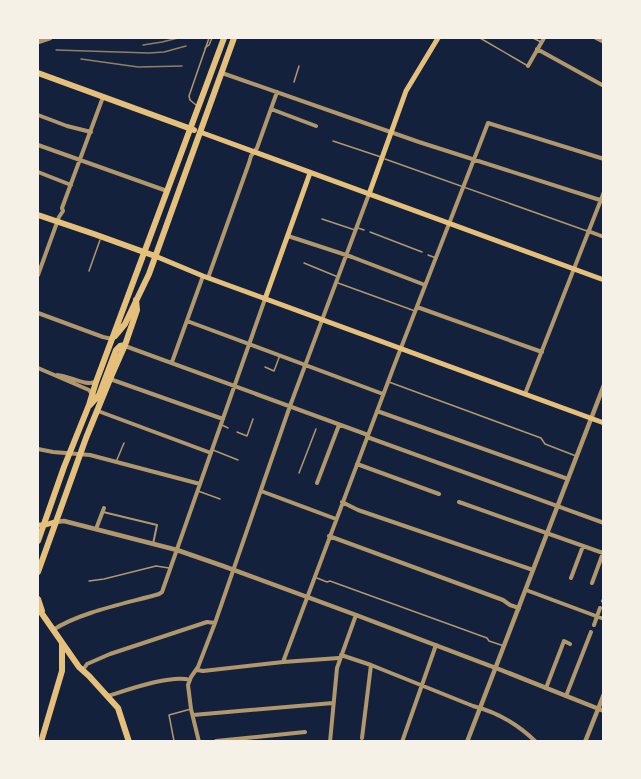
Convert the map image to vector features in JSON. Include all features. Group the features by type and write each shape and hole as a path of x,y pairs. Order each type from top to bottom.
{"highway":[{"path":"38,541 40,525 89,405 224,38"},
{"path":"112,339 125,324 147,277 234,38"},
{"path":"38,73 200,132"},
{"path":"38,215 155,256"},
{"path":"38,572 80,454 125,345 137,310 136,299"},
{"path":"89,405 99,395 116,350 125,345"},
{"path":"38,599 46,620"},
{"path":"38,608 80,668 118,708 129,741"},
{"path":"41,741 62,671 62,644"},
{"path":"73,658 85,667 89,676"}],"main road":[{"path":"369,194 406,91 437,38"},
{"path":"200,132 603,280"},
{"path":"265,299 310,172"},
{"path":"155,256 205,277 603,423"},
{"path":"40,525 55,522"}],"street":[{"path":"38,41 50,38"},
{"path":"596,38 603,42"},
{"path":"528,66 543,40"},
{"path":"537,49 603,86"},
{"path":"222,73 419,142 600,200"},
{"path":"172,362 251,156 258,148 277,92"},
{"path":"38,276 103,97"},
{"path":"271,109 316,126"},
{"path":"38,115 91,132"},
{"path":"283,662 367,436 488,123 603,159"},
{"path":"38,145 167,192"},
{"path":"38,172 71,185"},
{"path":"525,394 603,192"},
{"path":"198,741 188,685 215,623 290,406 369,194"},
{"path":"588,231 603,237"},
{"path":"288,236 347,255 425,285"},
{"path":"52,630 63,623 86,615 162,592 265,299"},
{"path":"416,309 542,352"},
{"path":"38,314 112,339"},
{"path":"187,321 383,394"},
{"path":"125,345 290,406 319,420 339,425 603,523"},
{"path":"38,368 90,384 96,382"},
{"path":"57,375 89,390 92,394"},
{"path":"110,379 223,419"},
{"path":"467,741 603,385"},
{"path":"97,410 211,452"},
{"path":"377,411 568,479"},
{"path":"317,483 339,425"},
{"path":"38,449 90,455 200,484"},
{"path":"357,464 439,494"},
{"path":"261,491 336,519"},
{"path":"342,502 358,510 533,570"},
{"path":"459,502 603,553 592,583"},
{"path":"96,529 103,510 157,525 153,544"},
{"path":"55,522 64,521 177,550 307,596 601,710"},
{"path":"329,536 503,600 519,608"},
{"path":"572,578 583,546"},
{"path":"525,590 603,619"},
{"path":"594,625 600,608"},
{"path":"330,741 337,668 356,615"},
{"path":"85,667 110,654 207,622 215,623"},
{"path":"566,696 591,632"},
{"path":"546,688 564,642 570,644"},
{"path":"402,741 436,645"},
{"path":"196,670 340,656 371,665 479,708 508,721 536,741"},
{"path":"62,671 73,658"},
{"path":"362,738 371,665"},
{"path":"108,696 182,677 190,680"},
{"path":"585,741 601,710 603,694"},
{"path":"193,715 333,703"},
{"path":"216,741 305,732"}],"lane":[{"path":"199,108 189,96 204,49 210,38"},
{"path":"480,38 528,66"},
{"path":"489,43 492,38"},
{"path":"533,38 543,40"},
{"path":"294,82 299,66"},
{"path":"333,141 588,231"},
{"path":"322,219 364,230"},
{"path":"370,232 422,252"},
{"path":"89,271 101,237"},
{"path":"428,255 436,258"},
{"path":"304,264 339,277"},
{"path":"337,283 416,309"},
{"path":"265,367 274,370 280,355"},
{"path":"388,382 541,438 545,444 576,456"},
{"path":"237,432 247,435 253,419"},
{"path":"221,425 228,428"},
{"path":"299,473 316,429"},
{"path":"116,462 124,443"},
{"path":"211,452 238,460"},
{"path":"198,490 220,499"},
{"path":"88,581 156,566 170,568"},
{"path":"314,577 504,646"},
{"path":"174,741 169,715 191,709"}],"railway":[{"path":"143,45 178,38"},
{"path":"56,50 149,53 164,52 186,46"},
{"path":"81,59 138,67 182,66"}]}
